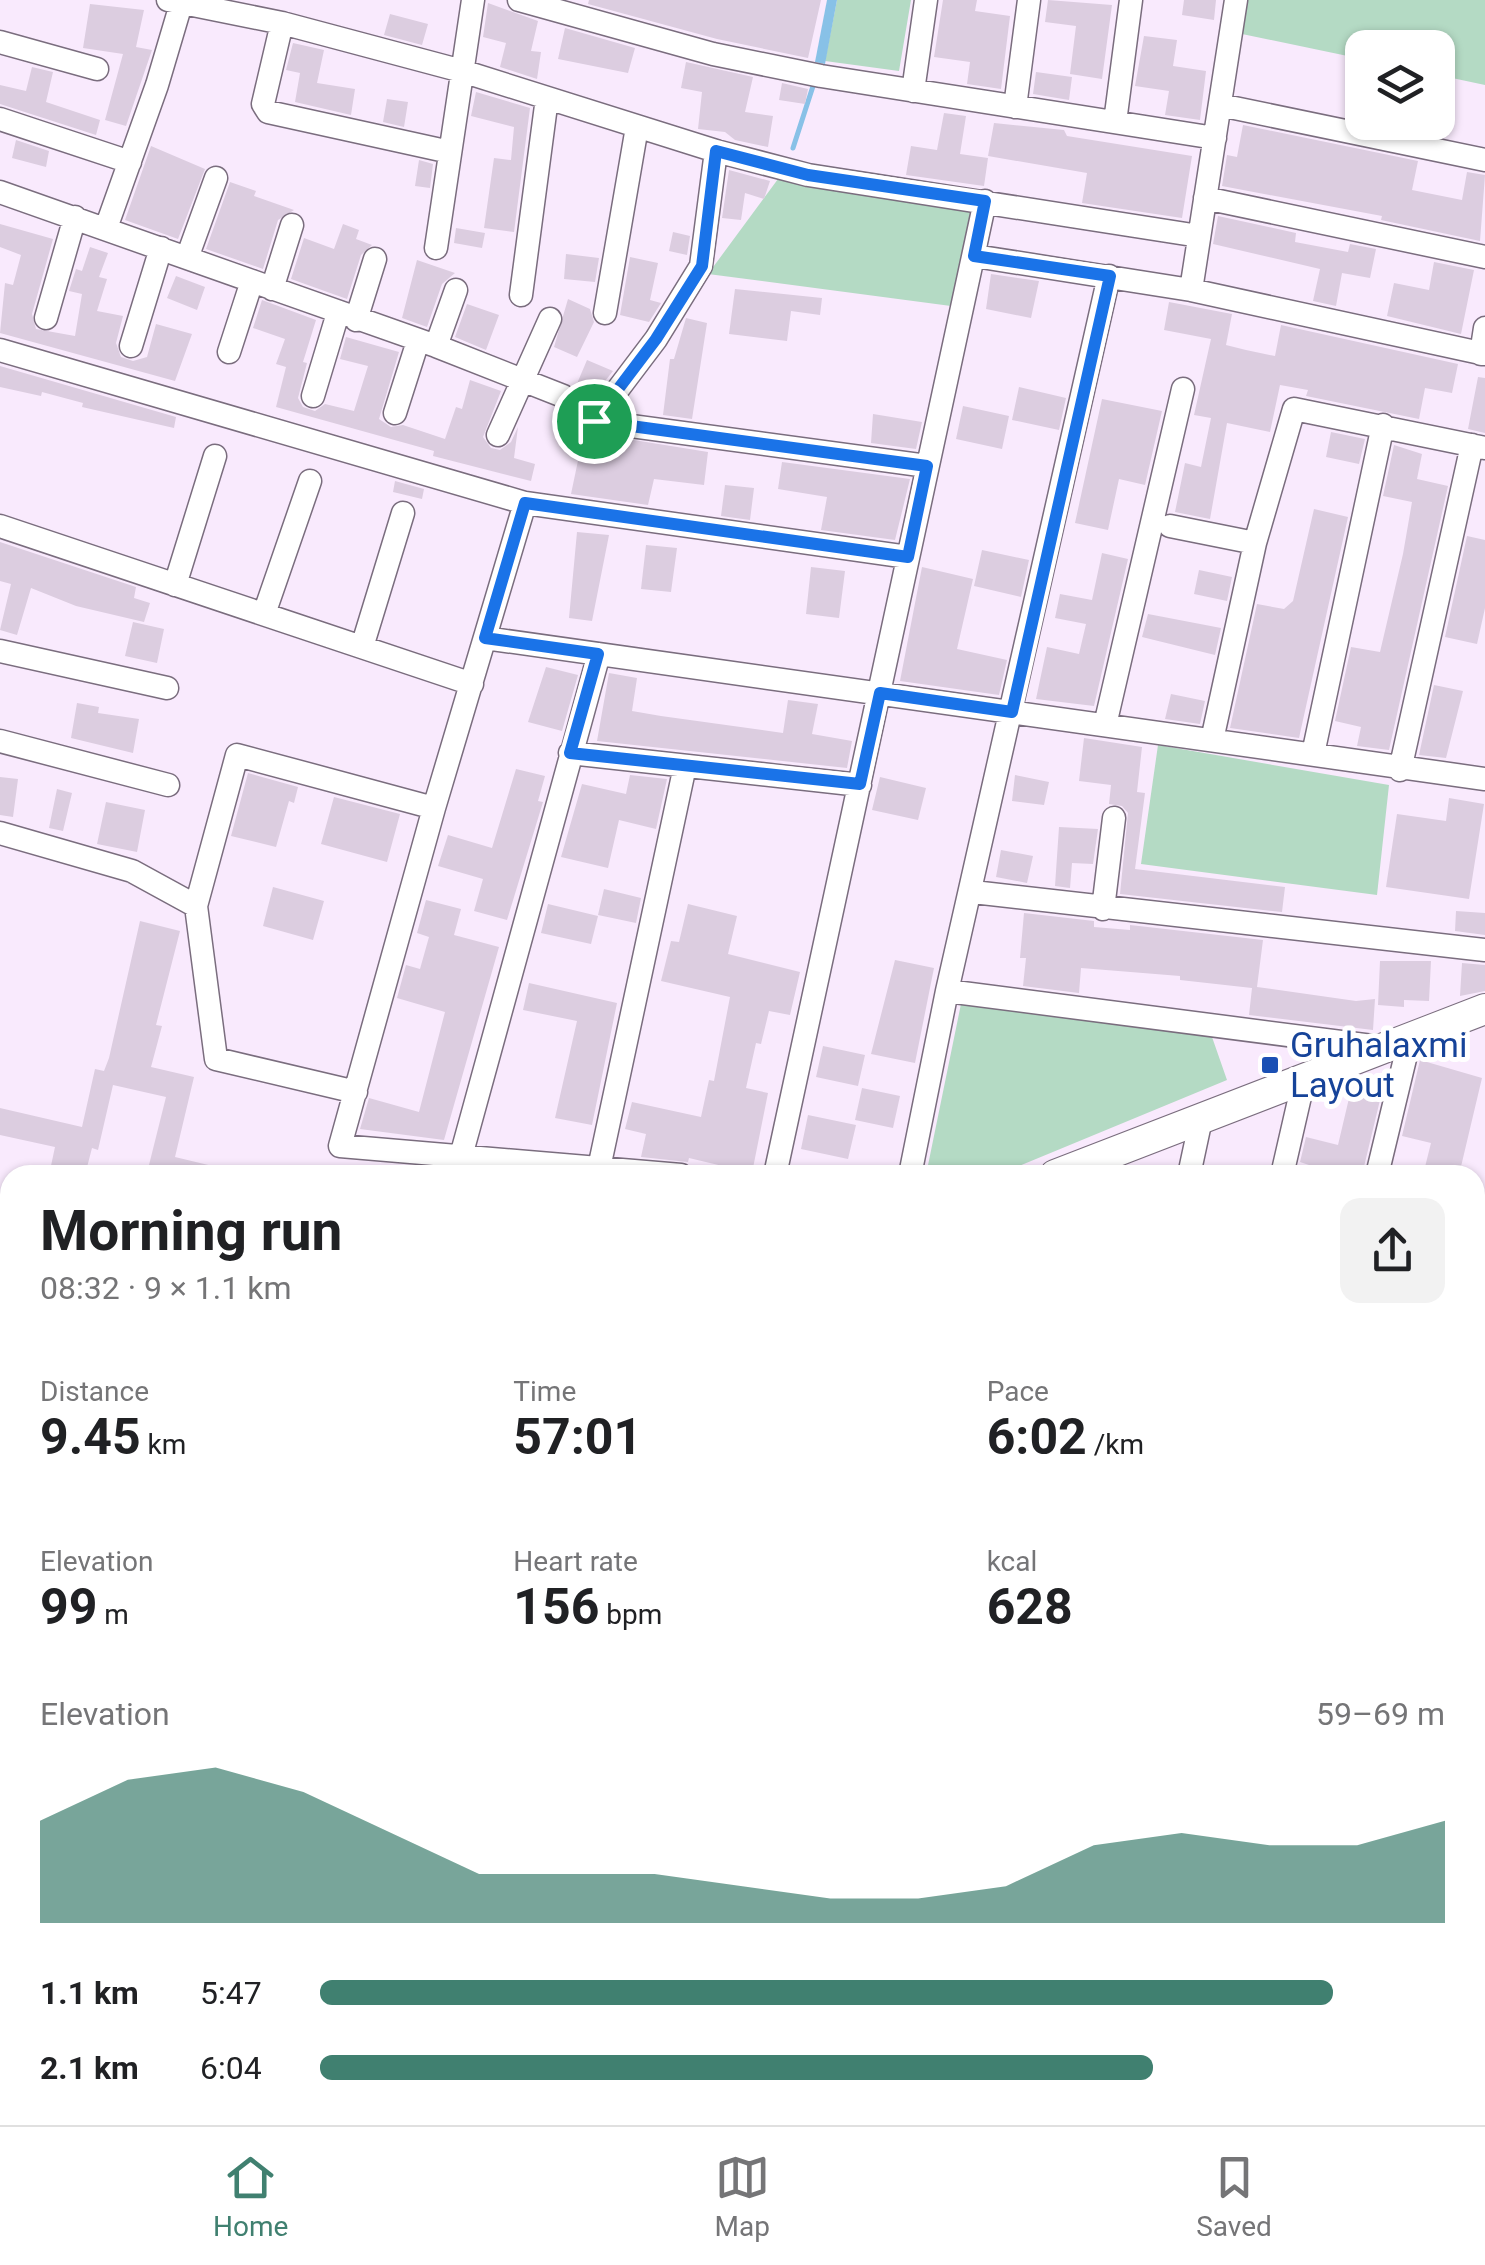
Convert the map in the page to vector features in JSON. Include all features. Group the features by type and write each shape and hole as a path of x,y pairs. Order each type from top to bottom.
{"main road":[{"path":"1099,1165 1200,1119 1485,1009"}],"street":[{"path":"436,248 473,0"},
{"path":"519,0 713,54 821,76 1215,138"},
{"path":"913,91 926,0"},
{"path":"1014,107 1030,0"},
{"path":"1115,122 1131,0"},
{"path":"1191,290 1236,0"},
{"path":"106,228 130,162 174,2 282,23 462,71 716,151 808,175 1200,236"},
{"path":"282,23 264,104 268,112 450,152"},
{"path":"0,42 97,69"},
{"path":"522,295 547,98"},
{"path":"1220,105 1485,160"},
{"path":"0,120 130,162"},
{"path":"605,313 637,127"},
{"path":"594,421 656,339 702,266 716,151"},
{"path":"187,258 216,178"},
{"path":"0,192 427,343 563,396 594,421 927,466"},
{"path":"1206,198 1485,256"},
{"path":"778,1165 985,201"},
{"path":"46,318 75,218"},
{"path":"229,352 292,226"},
{"path":"131,346 161,248"},
{"path":"974,256 1191,290 1483,354 1485,328"},
{"path":"313,396 374,259"},
{"path":"912,1165 1110,276"},
{"path":"395,413 456,290"},
{"path":"498,434 550,319"},
{"path":"0,350 525,503 908,557"},
{"path":"1104,725 1184,390"},
{"path":"1212,740 1256,542 1294,409 1478,446 1400,770"},
{"path":"1313,754 1383,425"},
{"path":"175,585 215,456"},
{"path":"264,614 310,480"},
{"path":"525,503 434,808 340,1146 564,1165"},
{"path":"362,647 403,513"},
{"path":"0,526 472,684"},
{"path":"1170,526 1256,542"},
{"path":"485,638 1485,780"},
{"path":"0,651 167,688"},
{"path":"461,1156 598,654"},
{"path":"0,741 168,785"},
{"path":"570,753 860,784"},
{"path":"356,1092 216,1059 196,906 237,755 434,808"},
{"path":"599,1165 685,766"},
{"path":"1103,908 1114,818"},
{"path":"0,833 132,871 196,906"},
{"path":"973,892 1485,950"},
{"path":"948,991 1397,1043 1379,1165"},
{"path":"1284,1165 1304,1079"},
{"path":"1191,1165 1200,1119"}],"green space":[{"path":"837,0 911,0 899,71 825,61"},
{"path":"1247,0 1485,0 1485,85 1455,79 1455,30 1345,30 1345,55 1242,34"},
{"path":"778,179 972,204 951,306 708,274"},
{"path":"1158,745 1389,785 1377,895 1141,864"},
{"path":"962,999 1212,1037 1227,1080 1021,1165 928,1165"}],"water":[{"path":"827,0 837,0 825,64 815,62"}],"building":[{"path":"589,0 821,0 808,58 717,39 588,4"},
{"path":"943,0 977,0 975,11 1010,16 1001,89 967,84 970,62 934,57"},
{"path":"1048,0 1112,5 1102,79 1070,74 1076,26 1045,22"},
{"path":"1184,0 1216,0 1214,20 1182,15"},
{"path":"488,3 538,21 531,51 541,52 537,79 500,67 506,43 483,37"},
{"path":"90,4 144,10 136,47 152,50 126,126 105,120 123,54 83,48"},
{"path":"390,14 428,24 422,45 384,35"},
{"path":"565,28 635,48 628,73 558,59"},
{"path":"1144,36 1177,40 1173,66 1206,71 1200,120 1165,115 1169,91 1135,86"},
{"path":"293,43 324,50 317,83 355,89 351,115 295,102 300,73 286,70"},
{"path":"686,62 753,77 745,112 773,116 768,147 735,140 725,132 698,129 702,92 681,88"},
{"path":"32,67 53,72 46,102 100,120 96,135 0,104 0,85 26,91"},
{"path":"1036,72 1072,77 1069,100 1033,94"},
{"path":"782,83 808,89 805,104 779,100"},
{"path":"476,92 530,108 514,232 484,228 494,158 511,160 514,127 471,116"},
{"path":"387,99 408,102 404,127 383,122"},
{"path":"944,113 966,116 960,154 988,158 984,186 906,175 911,146 937,150"},
{"path":"994,123 1064,130 1067,136 1192,156 1182,218 1082,203 1087,173 988,156"},
{"path":"1243,125 1418,161 1412,190 1462,200 1467,172 1485,175 1480,241 1381,220 1382,216 1222,186 1227,155 1237,157"},
{"path":"16,140 49,151 46,167 12,158"},
{"path":"151,146 205,169 178,239 125,220"},
{"path":"419,160 433,164 430,188 415,186"},
{"path":"729,170 770,181 764,199 745,193 741,220 722,218"},
{"path":"230,182 256,191 254,196 294,210 278,220 263,269 206,249"},
{"path":"1218,216 1296,233 1295,242 1348,252 1350,244 1376,249 1370,278 1342,273 1336,306 1313,301 1320,269 1213,244"},
{"path":"0,224 53,239 32,314 36,329 75,336 82,294 69,291 76,269 82,271 90,247 108,253 99,277 107,279 97,311 123,316 116,343 121,357 133,361 147,357 156,324 192,334 175,381 0,333 5,283 13,285 21,255 0,247"},
{"path":"343,224 359,230 356,239 372,245 361,255 347,299 291,279 304,238 334,249"},
{"path":"456,228 485,233 482,248 454,243"},
{"path":"673,232 690,236 687,255 669,251"},
{"path":"566,254 599,258 595,282 564,279"},
{"path":"630,257 658,263 650,300 661,303 649,322 620,315"},
{"path":"417,260 455,273 442,284 427,327 402,318"},
{"path":"1434,262 1474,270 1461,334 1387,316 1394,283 1429,290"},
{"path":"991,274 1039,281 1031,318 986,309"},
{"path":"176,276 205,287 197,310 167,298"},
{"path":"735,289 822,298 820,315 791,311 787,341 729,334"},
{"path":"568,299 590,309 594,322 577,357 554,347"},
{"path":"262,300 316,320 303,362 307,363 298,398 303,407 315,411 325,404 354,411 368,366 340,359 346,337 399,352 379,419 391,427 403,425 445,439 456,407 462,409 470,380 501,391 483,437 491,448 500,450 511,442 518,427 514,458 535,464 531,481 433,456 434,451 276,407 286,367 276,364 285,339 253,328"},
{"path":"1169,302 1232,314 1226,345 1246,350 1275,356 1281,325 1458,364 1452,393 1425,388 1419,419 1306,396 1308,390 1280,385 1270,432 1227,423 1210,519 1175,512 1185,463 1201,467 1211,418 1194,415 1211,339 1164,330"},
{"path":"467,304 499,315 486,350 455,337"},
{"path":"686,318 707,323 692,419 663,415 670,359 674,359"},
{"path":"587,360 613,371 595,394 576,386"},
{"path":"0,366 176,417 174,428 82,407 83,403 42,392 41,396 0,387"},
{"path":"1478,377 1485,378 1485,433 1468,429"},
{"path":"1019,387 1066,398 1059,430 1012,420"},
{"path":"1102,399 1162,411 1145,485 1119,479 1108,530 1075,523"},
{"path":"963,406 1009,416 1002,449 956,439"},
{"path":"873,414 922,422 916,449 871,443"},
{"path":"584,432 708,452 704,485 654,479 648,505 571,494"},
{"path":"1331,432 1365,439 1359,464 1326,457"},
{"path":"1394,445 1422,454 1417,479 1448,486 1389,750 1357,746 1361,727 1335,721 1351,647 1380,652 1403,554 1412,502 1383,496"},
{"path":"782,462 910,479 895,540 821,530 827,497 778,489"},
{"path":"395,481 424,489 422,499 393,492"},
{"path":"725,485 754,488 750,520 721,516"},
{"path":"1314,509 1348,517 1299,738 1230,728 1257,604 1284,609 1293,601"},
{"path":"577,532 609,535 592,621 569,618"},
{"path":"1467,536 1485,540 1485,608 1477,644 1445,637"},
{"path":"0,542 136,587 134,598 150,603 144,622 76,606 31,588 17,635 0,630 11,584 0,581"},
{"path":"646,545 677,548 671,592 641,589"},
{"path":"982,550 1029,560 1021,597 974,586"},
{"path":"1102,553 1128,559 1094,706 1036,699 1047,647 1079,654 1086,624 1055,618 1060,594 1092,600"},
{"path":"811,567 845,571 839,618 806,614"},
{"path":"922,567 973,579 957,649 1007,660 999,695 900,681"},
{"path":"1199,570 1232,577 1227,601 1194,594"},
{"path":"1148,614 1221,628 1215,655 1142,637"},
{"path":"133,622 164,629 157,663 125,656"},
{"path":"546,667 578,675 562,731 528,722"},
{"path":"609,673 637,678 632,711 661,716 783,733 788,700 818,704 812,734 852,741 847,768 597,741"},
{"path":"1434,685 1463,691 1446,758 1419,755"},
{"path":"1171,694 1205,701 1200,724 1165,719"},
{"path":"77,703 99,707 98,713 139,719 133,753 71,738"},
{"path":"1084,738 1142,747 1137,792 1145,793 1135,869 1285,887 1282,912 1120,894 1128,813 1122,806 1109,804 1111,785 1079,781"},
{"path":"516,769 545,776 538,801 543,802 507,920 474,911 483,879 438,866 448,835 492,848"},
{"path":"248,773 298,787 294,803 289,801 276,847 231,836"},
{"path":"630,775 667,779 656,829 619,820 608,868 561,857 582,784 626,794"},
{"path":"1015,775 1049,782 1044,805 1012,801"},
{"path":"0,777 18,779 13,817 0,815"},
{"path":"880,777 926,788 918,820 872,810"},
{"path":"57,789 72,793 63,831 49,828"},
{"path":"334,797 400,814 387,862 321,844"},
{"path":"1449,798 1484,804 1469,899 1386,887 1397,814 1446,821"},
{"path":"106,802 145,810 137,852 97,844"},
{"path":"1059,827 1098,829 1093,864 1072,863 1070,888 1055,886"},
{"path":"1001,850 1033,856 1027,883 996,877"},
{"path":"273,887 324,901 313,940 263,926"},
{"path":"604,889 641,898 636,923 598,915"},
{"path":"426,900 461,909 454,935 499,947 444,1140 360,1129 369,1098 419,1112 445,1012 397,998 406,965 420,969 429,937 417,933"},
{"path":"548,904 598,916 591,944 541,933"},
{"path":"688,904 737,916 728,954 800,972 790,1015 769,1011 761,1044 756,1043 746,1088 768,1093 754,1165 641,1157 646,1134 625,1129 632,1102 701,1117 709,1080 714,1081 730,997 661,981 671,941 679,942"},
{"path":"1456,911 1485,913 1485,935 1455,931"},
{"path":"1024,913 1094,921 1094,927 1130,930 1130,925 1263,940 1257,987 1356,1001 1375,999 1373,1030 1249,1015 1252,988 1180,980 1180,976 1081,968 1079,993 1023,986 1026,958 1020,958"},
{"path":"140,921 180,931 156,1025 162,1026 151,1067 194,1077 175,1157 208,1165 149,1165 166,1097 113,1085 98,1150 92,1148 88,1165 51,1165 55,1147 0,1135 0,1108 82,1127 95,1069 104,1071"},
{"path":"895,960 934,968 915,1063 871,1054"},
{"path":"1380,961 1431,961 1429,1001 1404,1000 1404,1007 1378,1005"},
{"path":"1462,963 1485,965 1485,991 1460,996"},
{"path":"529,983 617,1003 592,1125 555,1118 577,1021 523,1010"},
{"path":"823,1046 865,1055 858,1086 816,1077"},
{"path":"1420,1060 1482,1078 1461,1165 1426,1165 1431,1143 1402,1136"},
{"path":"862,1088 900,1096 893,1128 855,1120"},
{"path":"1350,1094 1380,1100 1364,1165 1300,1162 1306,1137 1338,1145"},
{"path":"808,1115 856,1125 848,1159 801,1149"}],"waterway":[{"path":"793,148 815,80"}],"place":[{"name":"Gruhalaxmi Layout","path":"1270,1065"}],"route":[{"path":"716,151 808,175 985,201 974,256 1110,276 1012,712 880,693 860,784 570,753 598,654 485,638 525,503 908,557 927,466 594,421 656,339 702,266 716,151"}]}
